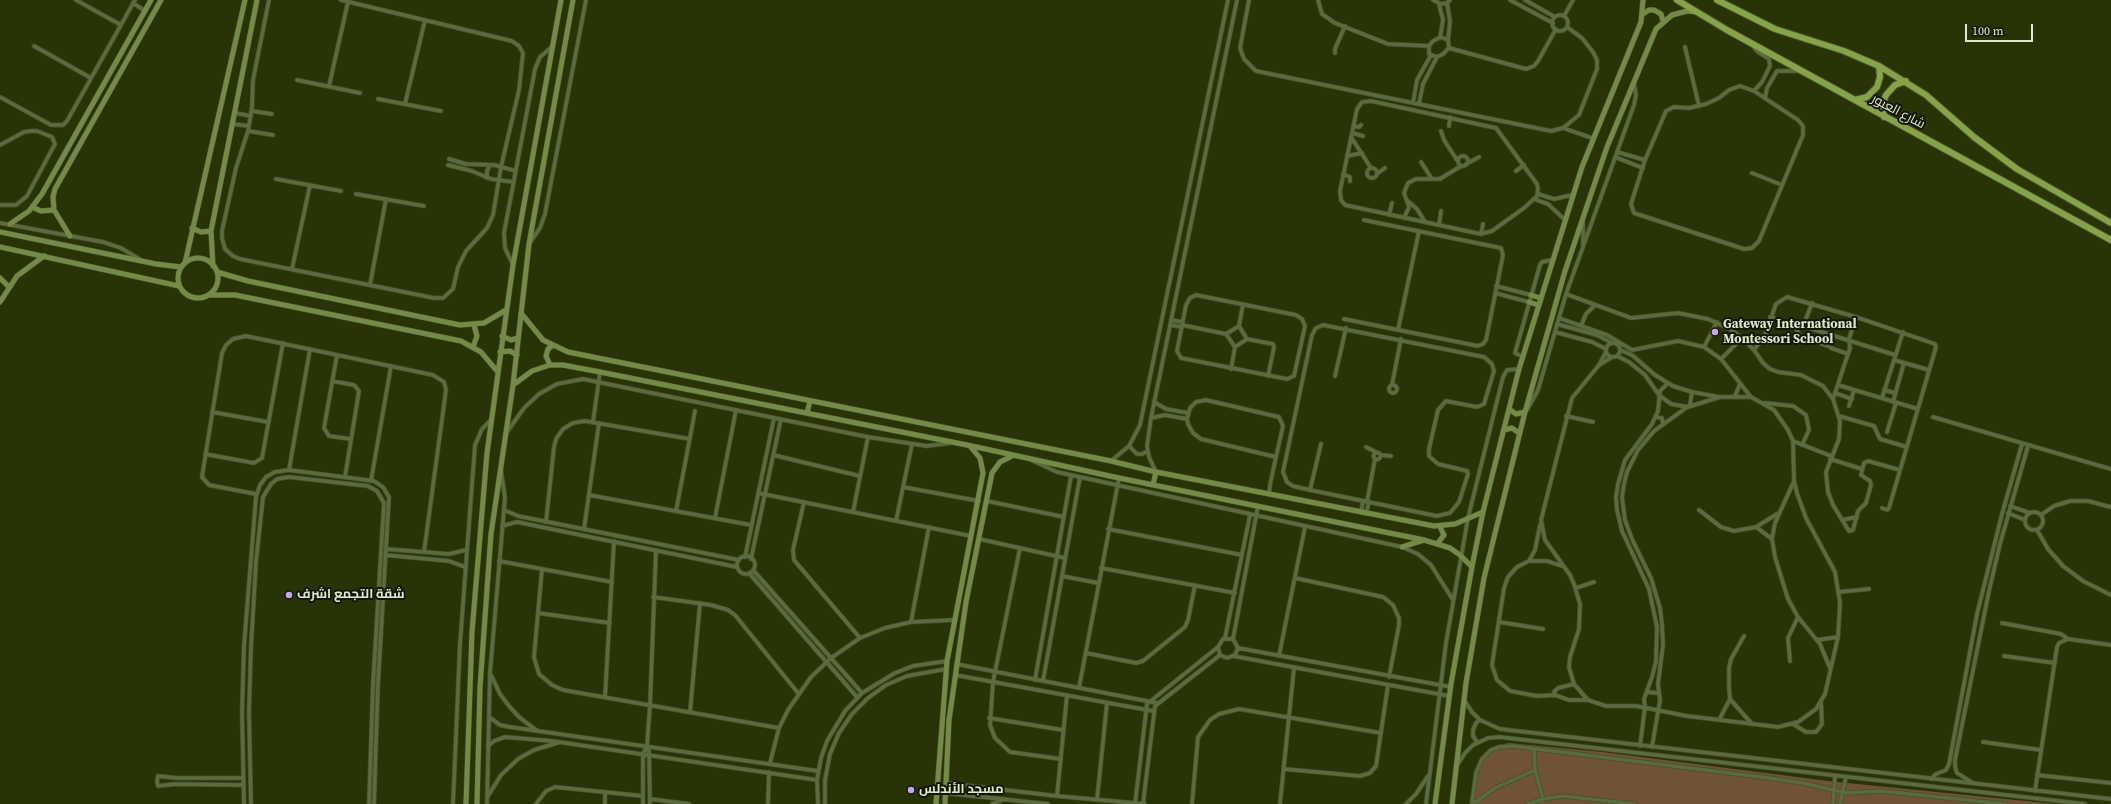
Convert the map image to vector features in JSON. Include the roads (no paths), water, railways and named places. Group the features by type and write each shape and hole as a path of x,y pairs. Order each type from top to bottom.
{"main road":[{"name":"شارع العبور","path":"1677,0 1884,117 2111,240"},
{"name":"شارع العبور","path":"1717,0 1775,29 1844,51 1879,66 1906,81 1926,95 2001,159 2032,179 2111,223"},
{"path":"1855,100 1867,97 1876,88 1880,77 1879,66"},
{"path":"1884,117 1882,106 1886,95 1895,85 1906,81"}],"street":[{"path":"76,0 121,25"},
{"path":"10,224 32,207 46,188 145,11 149,0"},
{"path":"70,236 54,210 53,197 57,185 162,0"},
{"path":"245,0 192,228 183,265 178,276 179,286 184,293 193,298 200,298 209,295 241,297 456,340 473,347 489,359 497,371"},
{"path":"209,295 216,285 216,272 213,266 211,231 257,0"},
{"path":"269,0 253,80 252,111 248,131 236,168 222,231 222,242 228,252 236,258 370,285 437,298 448,295 453,289 456,272 463,256 492,220 498,181 519,90 524,59 522,50 512,41 341,0"},
{"path":"477,804 479,710 487,572 513,385 530,244 573,0"},
{"path":"530,244 540,228 545,214 586,0"},
{"path":"1111,461 1129,446 1140,425 1228,0"},
{"path":"1153,485 1156,472 1148,451 1147,440 1237,0"},
{"path":"1249,0 1240,48 1244,59 1254,70 1551,132 1563,128 1577,118 1598,66 1593,52 1582,38 1566,28"},
{"path":"1318,0 1320,9 1325,17 1388,44 1429,46 1440,38 1445,37 1448,40"},
{"path":"1432,0 1438,4 1444,20 1440,38"},
{"path":"1438,4 1447,3 1450,0"},
{"path":"1510,0 1553,23 1556,30"},
{"path":"1525,0 1555,17 1564,16"},
{"path":"1564,16 1572,0"},
{"path":"1435,804 1451,687 1472,567 1483,512 1519,370 1572,195 1592,138 1643,14 1643,0"},
{"path":"466,804 472,632 478,541 491,420 513,265 560,1"},
{"path":"0,97 51,125 59,126 67,121 134,2 145,11"},
{"path":"329,86 348,2"},
{"path":"1447,3 1450,22 1448,40 1449,48"},
{"path":"1643,14 1649,10 1654,10 1661,14 1663,21"},
{"path":"1452,804 1464,698 1484,578 1519,433 1582,217 1607,147 1656,29 1663,21 1682,12 1697,12"},
{"path":"1564,16 1568,20 1566,28"},
{"path":"1553,23 1555,17"},
{"path":"405,104 425,20"},
{"path":"1335,53 1335,48 1345,26"},
{"path":"1556,30 1563,30 1566,28"},
{"path":"1449,48 1526,69 1534,66 1538,61 1556,30"},
{"path":"1749,42 1768,60 1770,66 1762,82 1754,91"},
{"path":"34,46 92,78"},
{"path":"513,265 506,252 504,238 516,171 536,65 543,54 553,46"},
{"path":"1429,46 1428,52 1431,56"},
{"path":"1685,46 1699,106"},
{"path":"1419,104 1423,84 1437,57 1449,48"},
{"path":"1413,103 1417,80 1431,56"},
{"path":"1431,56 1437,57"},
{"path":"1765,98 1767,88 1777,71 1802,71"},
{"path":"1509,409 1516,414 1525,412 1538,390 1566,294 1634,105 1636,95 1634,79"},
{"path":"297,80 360,93"},
{"path":"1734,87 1745,87 1754,91 1798,120 1803,126 1803,135 1760,242 1752,248 1744,248 1634,213 1631,204 1645,160 1666,111 1674,107 1699,106 1713,102 1734,87"},
{"path":"378,99 440,112"},
{"path":"1368,101 1450,117 1496,128 1537,184 1538,194 1534,199 1492,231 1481,234 1345,205 1339,194 1353,126 1358,106 1368,101"},
{"path":"252,111 272,114"},
{"path":"235,114 251,116"},
{"path":"1448,126 1450,117"},
{"path":"233,124 249,126"},
{"path":"1353,126 1359,127 1361,125"},
{"path":"1563,128 1592,138"},
{"path":"0,145 24,132 31,131 38,131 52,137 55,142 54,147 27,196 16,205 0,205"},
{"path":"248,131 273,135"},
{"path":"1441,131 1444,140 1461,166"},
{"path":"1351,135 1363,136"},
{"path":"1351,135 1371,168 1375,168 1378,173"},
{"path":"1617,152 1645,160"},
{"path":"1347,156 1362,153"},
{"path":"1457,160 1459,157 1464,156 1468,159 1466,164"},
{"path":"1404,218 1409,207 1404,193 1408,183 1416,179 1442,178 1479,157"},
{"path":"1615,157 1643,168"},
{"path":"449,160 470,164 490,165 516,171"},
{"path":"1421,162 1432,179"},
{"path":"448,165 472,171 498,181 514,182"},
{"path":"487,178 487,171 490,165"},
{"path":"1516,171 1524,165"},
{"path":"1371,168 1368,171 1370,177 1375,177 1385,168"},
{"path":"1752,173 1782,185"},
{"path":"1343,174 1350,177 1350,181"},
{"path":"276,179 342,191"},
{"path":"292,269 310,185"},
{"path":"356,194 424,206"},
{"path":"1538,194 1554,199 1572,195"},
{"path":"370,285 386,199"},
{"path":"1534,199 1548,204 1564,219"},
{"path":"1408,201 1417,209 1425,222"},
{"path":"1389,215 1392,203"},
{"path":"32,207 44,212 54,210"},
{"path":"1439,225 1441,211"},
{"path":"1582,217 1583,247"},
{"path":"1344,319 1481,346 1486,340 1503,255 1501,248 1364,220"},
{"path":"0,223 115,246 142,261"},
{"path":"1481,234 1483,224"},
{"path":"192,228 201,232 211,231"},
{"path":"1398,330 1419,231"},
{"path":"0,232 142,261 183,265 191,259 201,258 213,266"},
{"path":"0,247 179,286"},
{"path":"0,302 9,287 22,272 44,256"},
{"path":"1523,357 1515,353 1531,295 1541,263 1552,260"},
{"path":"216,272 264,284 460,325 474,325 489,321 506,310"},
{"path":"0,278 9,287"},
{"path":"1496,286 1540,298"},
{"path":"1495,293 1538,305"},
{"path":"1566,294 1631,318 1678,313 1698,316 1717,322 1742,338 1754,350 1760,360 1770,368 1809,378 1823,386 1833,399 1840,416 1839,439 1826,472 1828,492 1833,505 1842,520 1852,531 1859,509 1866,503 1871,485 1870,481 1861,476 1864,463 1868,462 1900,470"},
{"path":"1196,295 1243,304 1296,315 1304,322 1294,376 1287,379 1268,376 1181,358 1177,350 1187,301 1196,295"},
{"path":"1754,350 1765,335 1770,317 1776,304 1787,297 1812,303 1903,332 1935,344 1936,347 1889,509 1882,508"},
{"path":"1812,303 1805,326 1895,357 1904,363 1929,370"},
{"path":"1243,304 1239,326 1247,339 1274,346 1268,376"},
{"path":"1581,326 1586,314 1595,305"},
{"path":"521,313 536,332 552,346 568,352 1111,461 1156,472 1364,514 1440,527 1455,524 1483,512"},
{"path":"1770,317 1794,325 1801,337 1848,354"},
{"path":"1833,399 1848,354 1850,346 1849,341 1856,317"},
{"path":"1559,318 1607,335 1632,350 1678,341 1704,347 1721,360 1751,397"},
{"path":"1171,320 1182,325"},
{"path":"1704,347 1717,322"},
{"path":"1557,324 1597,335 1617,345 1620,350 1632,355 1650,371 1668,383 1692,392 1720,397"},
{"path":"473,347 477,336 474,325"},
{"path":"1170,325 1182,325 1226,334 1239,326"},
{"path":"1323,325 1346,328 1484,357 1492,364 1494,371 1484,404 1477,407 1446,401 1438,410 1428,449 1429,456 1438,464 1467,471 1468,474 1459,502 1454,510 1446,515 1437,516 1310,490 1290,484 1285,479 1284,472 1312,334 1316,328 1323,325"},
{"path":"1561,333 1563,326"},
{"path":"1335,376 1346,328"},
{"path":"1555,332 1597,343 1612,357"},
{"path":"1882,398 1903,332"},
{"path":"1226,334 1235,347 1231,369"},
{"path":"256,494 212,486 206,483 202,473 222,353 229,341 237,337 246,336 433,375 441,379 445,386 424,552"},
{"path":"502,336 511,340 518,338"},
{"path":"1721,360 1742,338"},
{"path":"1235,347 1247,339"},
{"path":"1392,385 1401,339"},
{"path":"205,454 258,462 262,457 283,343"},
{"path":"1529,561 1536,545 1568,405 1576,391 1599,365 1606,350 1612,343"},
{"path":"550,366 547,361 546,354 552,346"},
{"path":"289,470 310,349"},
{"path":"1617,356 1620,350"},
{"path":"500,352 510,351 516,355"},
{"path":"337,355 324,430 331,436 351,439"},
{"path":"1599,365 1612,357 1617,356 1629,362 1645,375 1659,395 1671,404 1688,407"},
{"path":"1887,432 1895,393 1904,363"},
{"path":"513,385 532,371 550,366 563,365 600,372 967,444 1119,478 1424,540 1438,544 1460,555 1472,567"},
{"path":"371,481 391,366"},
{"path":"1426,804 1441,685 1460,555 1503,377 1507,370 1519,370"},
{"path":"593,422 600,372"},
{"path":"506,433 528,404 550,387 576,380 598,381 868,437 932,446 953,442"},
{"path":"332,381 354,386 359,391 345,477"},
{"path":"1640,746 1645,707 1644,699 1652,677 1656,656 1655,613 1644,576 1624,537 1619,522 1616,497 1621,472 1633,448 1647,431 1655,417 1659,404 1659,395 1662,388 1668,383"},
{"path":"1735,396 1740,384"},
{"path":"1838,385 1918,409"},
{"path":"1849,406 1854,390"},
{"path":"1884,390 1895,393"},
{"path":"1688,407 1692,400 1692,392"},
{"path":"1835,393 1852,399"},
{"path":"1563,566 1547,561 1529,561 1517,567 1508,577 1492,665 1497,680 1510,691 1518,694 1538,696 1555,695 1569,700 1588,700 1606,706 1645,707 1657,709 1719,720 1778,727 1793,724 1810,715 1821,702 1828,685 1838,637 1840,614 1839,592 1835,572 1806,518 1794,481 1792,441 1782,419 1764,403 1751,397 1720,397 1688,407 1663,424 1642,445 1627,472 1622,496 1625,520 1632,539 1651,578 1660,608 1663,645 1658,693 1660,700 1657,709 1652,747"},
{"path":"1268,494 1283,426 1282,419 1276,415 1206,400 1196,402 1188,413 1187,420 1190,429 1201,439 1276,457"},
{"path":"807,413 810,401"},
{"path":"1154,402 1166,409 1188,413"},
{"path":"1764,403 1793,406 1802,411 1809,424 1808,435 1802,445"},
{"path":"715,518 736,410"},
{"path":"676,511 695,411"},
{"path":"212,412 268,422"},
{"path":"1151,418 1165,415 1187,420"},
{"path":"1566,416 1593,422"},
{"path":"1840,416 1874,426 1880,439 1907,447"},
{"path":"1655,417 1662,418 1663,424"},
{"path":"1933,417 2111,469"},
{"path":"745,557 774,418"},
{"path":"738,560 737,567 741,573 749,573 753,570 754,565 751,559 781,419"},
{"path":"453,804 466,550 475,445 482,429 491,420"},
{"path":"546,522 556,439 563,429 574,423 585,421 690,439"},
{"path":"584,529 599,423"},
{"path":"1504,430 1512,428 1519,433"},
{"path":"853,512 868,437"},
{"path":"1792,441 1831,458 1862,469"},
{"path":"896,521 912,444"},
{"path":"936,804 946,669 951,635 979,501 983,473 980,458 976,451 967,444"},
{"path":"1310,490 1321,444"},
{"path":"1931,779 1936,774 1946,770 1949,764 1986,576 2022,444"},
{"path":"1129,446 1137,454 1142,454 1148,451"},
{"path":"1976,784 1961,777 1955,766 1975,655 1992,577 2008,513 2028,446"},
{"path":"1366,447 1381,455 1391,456"},
{"path":"1364,514 1375,459 1373,456 1376,452"},
{"path":"773,455 860,476"},
{"path":"945,804 948,737 956,664 992,473 1000,462 1015,455"},
{"path":"1375,459 1380,458 1381,455"},
{"path":"1028,458 1045,468 1071,476 1402,547 1418,554 1431,565 1453,600"},
{"path":"487,804 490,673 505,486 501,468"},
{"path":"244,804 242,745 244,646 256,494 263,481 270,474 289,470 371,481 381,485 389,497 371,730 369,804"},
{"path":"983,473 988,470 992,473"},
{"path":"1035,680 1071,476"},
{"path":"251,804 249,745 251,647 260,524 264,494 268,486 277,479 289,477 368,486 380,493 384,502 385,556 376,730 374,804"},
{"path":"1043,681 1080,477"},
{"path":"1079,688 1108,529 1119,478"},
{"path":"1794,481 1778,514 1772,539 1782,586 1798,617 1818,640 1831,670"},
{"path":"903,487 979,501"},
{"path":"758,493 971,536"},
{"path":"589,495 752,525"},
{"path":"987,501 1064,517"},
{"path":"2041,515 2054,506 2070,501 2088,501 2111,507"},
{"path":"804,502 793,550 794,560 860,638"},
{"path":"1258,506 1233,639 1238,648 1389,677 1451,687"},
{"path":"2010,506 2041,515"},
{"path":"504,510 514,515 546,522 738,560 745,557 751,559"},
{"path":"1699,510 1715,524 1727,530 1742,530 1756,527 1778,514"},
{"path":"2008,513 2026,520"},
{"path":"2030,513 2026,520 2028,527 2032,530 2037,530"},
{"path":"1226,638 1250,515"},
{"path":"2037,530 2043,523 2041,515"},
{"path":"1842,520 1857,517"},
{"path":"1541,520 1546,542 1576,588 1580,604 1580,622 1570,656 1569,667 1574,684 1588,700"},
{"path":"1619,522 1625,520"},
{"path":"502,526 517,522 737,567"},
{"path":"253,523 260,524"},
{"path":"911,622 929,527"},
{"path":"1279,656 1305,527"},
{"path":"1438,544 1444,535 1440,527"},
{"path":"1756,527 1772,539"},
{"path":"1108,529 1242,555"},
{"path":"2037,530 2048,549 2063,566 2083,581 2111,596"},
{"path":"605,697 615,535"},
{"path":"979,540 1065,558"},
{"path":"1402,547 1424,540"},
{"path":"1536,545 1546,542"},
{"path":"384,547 452,554 466,550"},
{"path":"1020,548 993,682 989,718 995,738 1010,752 1061,759"},
{"path":"650,804 649,755 647,746 656,550"},
{"path":"434,560 435,553"},
{"path":"452,554 452,562"},
{"path":"385,556 452,562 465,567"},
{"path":"499,561 612,582"},
{"path":"1101,568 1235,593"},
{"path":"542,569 534,657 536,668 543,678 552,686 563,690 779,728"},
{"path":"753,570 862,693"},
{"path":"749,573 857,697"},
{"path":"1062,576 1098,583"},
{"path":"1986,576 1992,577"},
{"path":"1295,578 1382,597 1393,605 1397,611 1399,625 1389,677"},
{"path":"1576,588 1594,582"},
{"path":"1086,653 1136,663 1144,661 1184,627 1188,620 1195,585"},
{"path":"1839,592 1869,589"},
{"path":"653,597 720,607 735,615 798,693"},
{"path":"690,712 700,603"},
{"path":"538,613 610,623"},
{"path":"1790,661 1788,638 1798,617"},
{"path":"770,763 779,728 798,693 831,658 860,638 885,628 911,622 954,622 957,626 963,624"},
{"path":"1499,622 1543,629"},
{"path":"2002,623 2061,634 2068,639"},
{"path":"951,635 961,637"},
{"path":"1719,720 1730,699 1729,668 1735,650 1744,636"},
{"path":"1818,640 1838,637"},
{"path":"1220,655 1218,647 1219,642 1226,638 1233,639"},
{"path":"2035,791 2057,648 2063,640 2068,639 2111,645"},
{"path":"244,646 251,647"},
{"path":"1135,804 1145,710 1148,702 1218,647"},
{"path":"1233,656 1238,648"},
{"path":"1824,652 1835,652"},
{"path":"1220,655 1227,658 1233,656 1450,696"},
{"path":"946,783 1143,804 1153,711 1157,703 1220,655"},
{"path":"2004,656 2055,663"},
{"path":"818,804 818,771 827,741 835,725 857,697 894,673 913,666 947,662"},
{"path":"956,664 1157,703"},
{"path":"1280,804 1294,668"},
{"path":"825,804 825,780 830,754 839,733 852,714 868,698 886,685 907,676 946,669"},
{"path":"490,673 500,694 509,706 519,717 537,730"},
{"path":"955,675 1153,711"},
{"path":"1555,695 1554,692 1558,688 1574,684"},
{"path":"1284,769 1365,775 1374,770 1376,766 1388,685"},
{"path":"1647,692 1658,693"},
{"path":"1057,796 1067,695"},
{"path":"1464,698 1472,712 1480,720 1500,729 2111,799"},
{"path":"1730,699 1752,724"},
{"path":"1793,724 1806,732 1816,732 1822,724 1821,702"},
{"path":"1097,800 1107,703"},
{"path":"1192,804 1196,748 1201,733 1210,720 1229,710 1239,709 1381,733"},
{"path":"489,717 505,726 818,771"},
{"path":"989,718 1063,730"},
{"path":"1477,742 1474,738 1473,730 1476,723 1480,720"},
{"path":"371,730 376,730"},
{"path":"488,746 494,741 505,737 562,742 817,780"},
{"path":"1456,768 1464,753 1477,742 1499,737 2085,804"},
{"path":"487,797 501,775 518,759 534,750 562,742"},
{"path":"1983,742 2041,750"},
{"path":"242,745 249,745"},
{"path":"643,804 643,754 647,746"},
{"path":"1472,804 1476,773 1485,755 1491,750 1505,746 1769,778 1803,783 1841,793 1881,791 2005,804"},
{"path":"1534,749 1535,770 1543,799"},
{"path":"1740,757 1740,765"},
{"path":"1472,804 1495,788 1535,770"},
{"path":"768,804 770,772"},
{"path":"1406,804 1421,788 1429,775"},
{"path":"2037,775 2111,783"},
{"path":"243,778 176,778 158,776 157,781 158,786 170,784 244,785"},
{"path":"1833,804 1835,776"},
{"path":"1840,804 1841,793 1846,777"},
{"path":"957,794 958,784"},
{"path":"536,804 546,791 555,787 643,796"},
{"path":"369,792 374,792"},
{"path":"605,792 605,804"},
{"path":"945,793 1048,804"},
{"path":"1527,804 1543,799 1563,796 1635,804"},
{"path":"650,799 689,804"},
{"path":"992,804 1004,799"}],"place":[{"name":"Gateway International Montessori School","path":"1715,332"},
{"name":"شقة التجمع اشرف","path":"289,595"},
{"name":"مسجد الأندلس","path":"911,790"}]}
